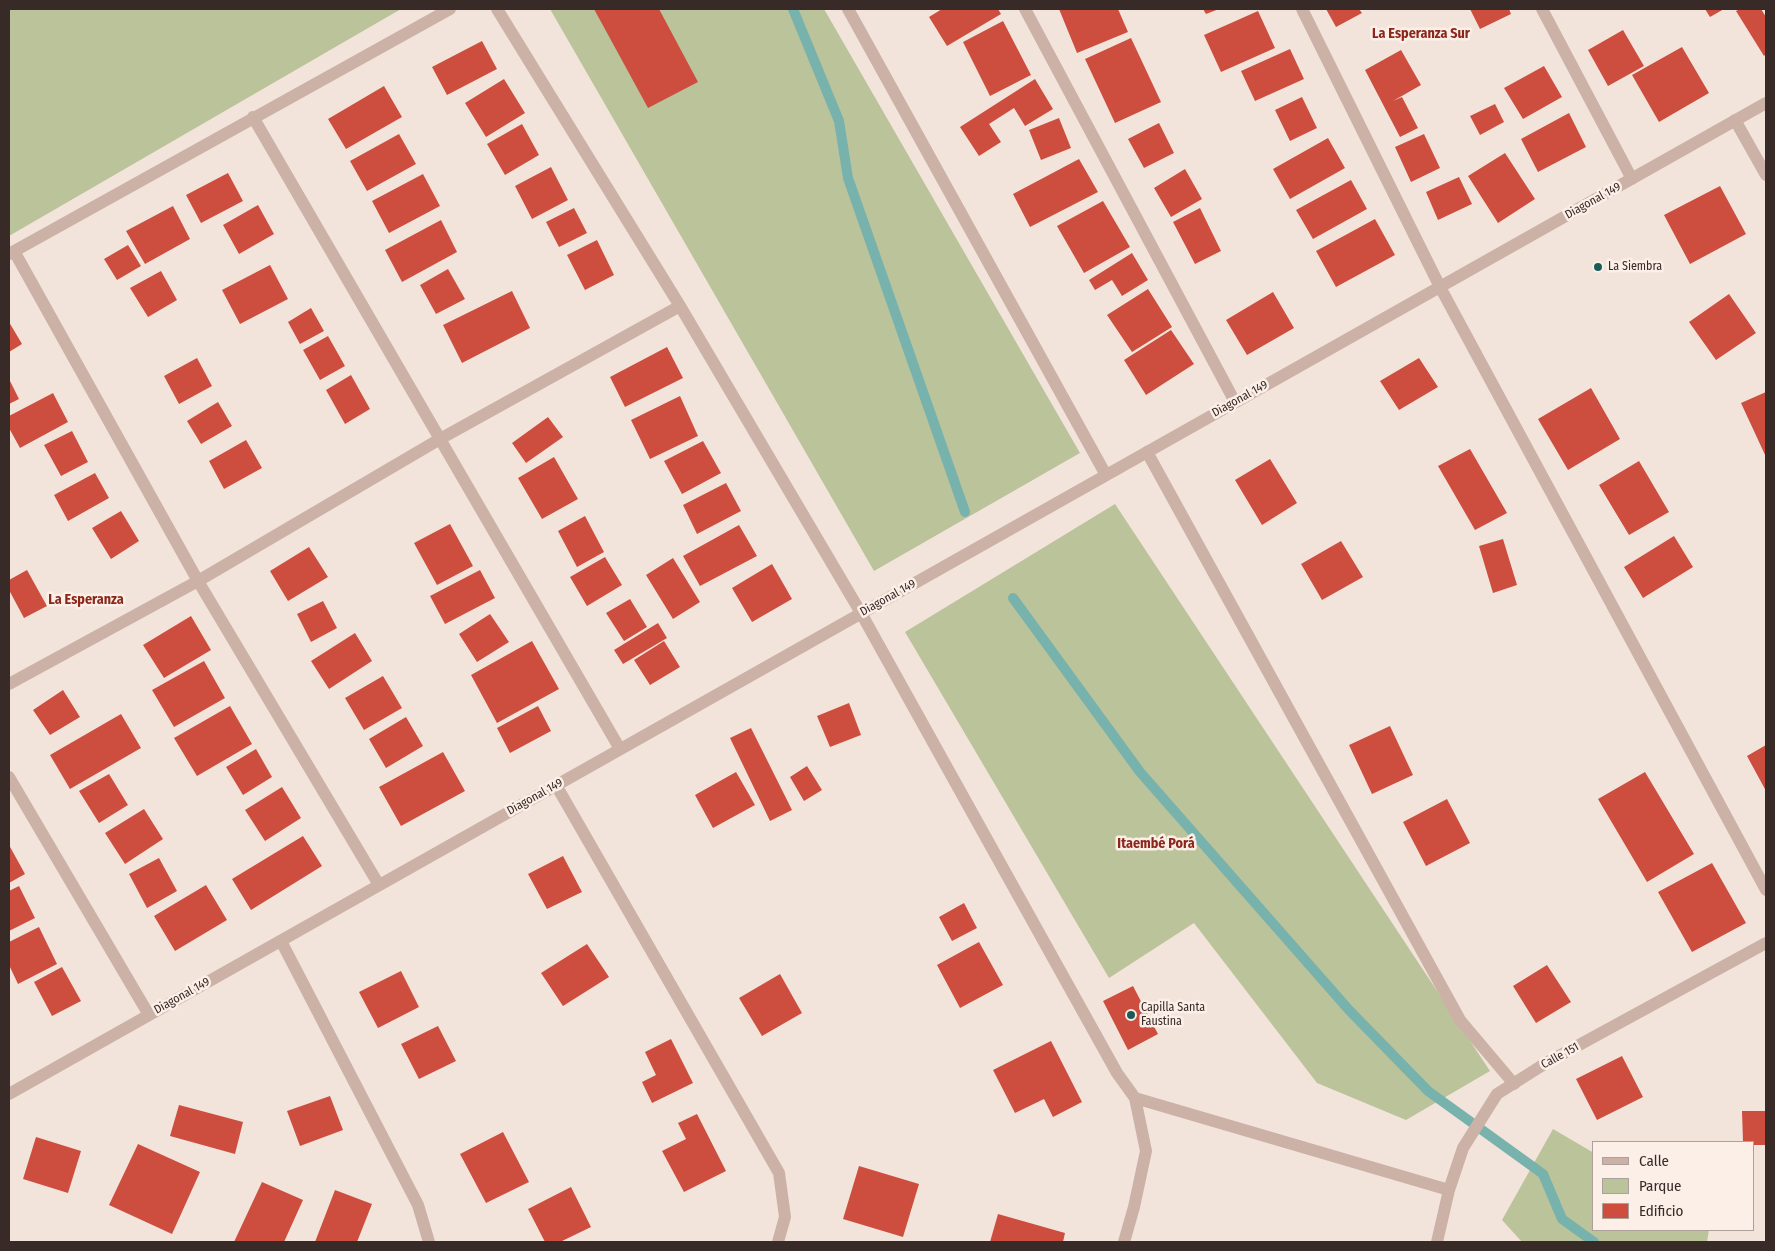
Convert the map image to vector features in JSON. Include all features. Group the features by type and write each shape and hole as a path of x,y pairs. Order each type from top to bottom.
{"street":[{"path":"379,885 198,580 11,253 450,9"},
{"path":"497,9 680,306 861,613 1117,1073 1136,1098 1146,1151 1124,1242"},
{"path":"848,9 1106,475"},
{"path":"1025,9 1235,402"},
{"path":"1302,9 1440,287 1766,890"},
{"path":"1542,9 1632,179"},
{"name":"Diagonal 149","path":"9,1094 1766,103"},
{"path":"253,117 620,750"},
{"path":"1735,120 1766,175"},
{"path":"9,684 198,580 440,439 680,306"},
{"path":"1148,452 1460,1020 1514,1084"},
{"path":"9,777 149,1015"},
{"path":"556,785 779,1173 785,1217 778,1242"},
{"path":"281,940 418,1205 429,1242"},
{"name":"Calle 151","path":"1437,1242 1448,1190 1464,1148 1497,1094 1546,1063 1766,943"},
{"path":"1136,1098 1448,1190"}],"green space":[{"path":"9,9 401,9 9,236"},
{"path":"550,9 824,9 1080,453 874,571"},
{"path":"1115,504 1490,1071 1406,1120 1317,1083 1194,923 1109,978 905,632"},
{"path":"1553,1129 1592,1152 1592,1231 1709,1231 1707,1242 1522,1242 1502,1220"}],"building":[{"path":"594,9 659,9 698,82 648,108"},
{"path":"942,9 998,9 1001,14 947,46 929,17"},
{"path":"1059,9 1118,9 1128,32 1077,53"},
{"path":"1203,9 1219,9 1206,14"},
{"path":"1326,9 1359,9 1362,13 1336,27"},
{"path":"1470,9 1509,9 1511,14 1480,29"},
{"path":"1705,9 1724,9 1710,17"},
{"path":"1740,9 1761,9 1766,17 1766,54 1764,56 1736,11"},
{"path":"1258,11 1275,48 1221,72 1204,35"},
{"path":"1003,21 1031,75 990,96 963,42"},
{"path":"1623,30 1644,66 1608,86 1588,50"},
{"path":"1131,38 1161,102 1115,123 1085,59"},
{"path":"482,41 497,69 447,95 432,67"},
{"path":"1682,47 1709,93 1659,122 1632,75"},
{"path":"1290,49 1304,79 1255,101 1241,71"},
{"path":"1401,50 1421,85 1393,101 1402,97 1418,128 1400,137 1365,70"},
{"path":"1544,66 1562,97 1523,119 1504,88"},
{"path":"504,79 525,113 486,137 465,103"},
{"path":"1035,79 1053,109 1025,126 1014,108 989,124 1001,142 979,156 960,127"},
{"path":"384,86 402,117 346,149 328,119"},
{"path":"1302,97 1317,128 1290,141 1275,110"},
{"path":"1495,104 1504,122 1480,135 1470,116"},
{"path":"1569,113 1586,147 1538,172 1521,139"},
{"path":"1059,118 1071,148 1041,160 1029,130"},
{"path":"1159,123 1174,153 1144,168 1128,139"},
{"path":"522,124 539,155 505,175 487,144"},
{"path":"399,134 416,164 367,191 350,161"},
{"path":"1424,134 1440,168 1411,182 1395,147"},
{"path":"1328,138 1345,168 1290,199 1273,169"},
{"path":"1505,153 1535,199 1498,223 1468,176"},
{"path":"1079,159 1098,192 1030,227 1013,194"},
{"path":"551,167 568,200 532,219 515,186"},
{"path":"1185,169 1202,199 1171,217 1154,188"},
{"path":"228,173 243,201 201,223 186,195"},
{"path":"423,174 440,206 389,233 372,201"},
{"path":"1459,177 1472,204 1438,220 1426,192"},
{"path":"1351,180 1367,209 1313,239 1296,210"},
{"path":"1720,186 1746,234 1690,264 1664,215"},
{"path":"1103,201 1130,247 1084,273 1057,226"},
{"path":"258,205 274,234 239,254 223,225"},
{"path":"173,206 190,239 145,264 126,231"},
{"path":"574,208 587,233 559,247 546,222"},
{"path":"1200,208 1221,251 1195,264 1173,222"},
{"path":"1375,219 1395,255 1336,287 1316,251"},
{"path":"441,220 457,252 402,282 385,250"},
{"path":"597,240 614,275 585,290 567,255"},
{"path":"128,245 141,266 117,280 104,259"},
{"path":"1132,253 1148,280 1122,296 1112,280 1095,290 1089,280"},
{"path":"270,265 288,299 240,324 222,290"},
{"path":"448,269 465,299 436,314 420,285"},
{"path":"161,271 177,300 148,317 130,288"},
{"path":"1148,289 1172,327 1132,352 1107,315"},
{"path":"512,291 530,328 462,363 443,325"},
{"path":"1273,292 1294,328 1247,355 1226,320"},
{"path":"1729,294 1756,333 1716,360 1689,322"},
{"path":"311,308 324,331 300,344 288,322"},
{"path":"9,322 22,344 9,352"},
{"path":"1171,330 1194,364 1146,395 1124,360"},
{"path":"328,336 345,366 320,380 303,350"},
{"path":"667,347 683,378 625,407 610,377"},
{"path":"197,358 212,386 179,404 164,376"},
{"path":"1419,358 1438,387 1399,410 1380,381"},
{"path":"351,375 370,409 345,424 326,390"},
{"path":"9,379 19,399 9,404"},
{"path":"1591,388 1620,439 1568,470 1538,419"},
{"path":"1766,392 1766,457 1741,403"},
{"path":"53,393 68,422 20,448 9,428 9,416"},
{"path":"680,396 698,436 650,459 631,420"},
{"path":"218,402 232,426 201,444 187,421"},
{"path":"548,417 563,437 526,463 512,443"},
{"path":"72,431 88,462 61,476 44,445"},
{"path":"246,440 262,468 224,489 209,461"},
{"path":"703,441 721,473 682,494 664,461"},
{"path":"1470,449 1507,513 1475,530 1438,466"},
{"path":"554,457 578,499 542,519 518,478"},
{"path":"1270,459 1297,503 1262,525 1235,480"},
{"path":"1639,461 1669,512 1629,535 1599,485"},
{"path":"95,473 109,498 68,521 54,495"},
{"path":"726,483 741,511 697,534 683,505"},
{"path":"121,511 139,541 111,559 92,528"},
{"path":"585,516 604,552 577,567 558,531"},
{"path":"450,524 473,566 437,585 414,543"},
{"path":"739,525 757,556 700,586 683,556"},
{"path":"1674,536 1693,567 1643,598 1624,567"},
{"path":"1503,539 1517,585 1493,593 1479,546"},
{"path":"1341,541 1363,577 1322,600 1301,564"},
{"path":"309,547 328,577 288,601 270,571"},
{"path":"605,557 622,585 587,606 570,577"},
{"path":"673,558 700,602 673,619 646,575"},
{"path":"772,564 792,599 752,622 732,588"},
{"path":"27,570 47,606 24,618 9,590 9,580"},
{"path":"480,570 495,598 445,624 430,596"},
{"path":"630,599 647,627 624,641 606,613"},
{"path":"323,601 337,628 311,642 297,614"},
{"path":"490,614 509,642 477,662 459,634"},
{"path":"191,616 211,650 164,678 143,645"},
{"path":"658,623 667,638 623,664 614,650"},
{"path":"355,633 372,661 329,689 311,661"},
{"path":"532,641 559,689 497,723 471,675"},
{"path":"664,641 680,667 650,685 634,660"},
{"path":"204,661 225,698 174,727 152,690"},
{"path":"383,676 402,708 364,730 345,698"},
{"path":"63,690 80,717 50,735 33,710"},
{"path":"849,703 861,735 830,747 817,716"},
{"path":"230,706 252,744 197,776 174,738"},
{"path":"538,706 551,731 510,753 497,728"},
{"path":"121,714 141,748 70,789 50,755"},
{"path":"406,717 423,746 386,768 369,739"},
{"path":"1390,726 1413,775 1372,794 1349,745"},
{"path":"751,728 792,810 770,821 730,738"},
{"path":"1766,745 1766,791 1747,756"},
{"path":"256,749 272,777 243,795 226,767"},
{"path":"443,752 465,791 401,826 379,787"},
{"path":"807,766 822,790 804,801 790,777"},
{"path":"736,772 755,805 713,828 695,795"},
{"path":"1645,772 1694,854 1647,882 1598,799"},
{"path":"109,774 128,805 99,823 79,791"},
{"path":"282,787 301,818 265,841 245,810"},
{"path":"1447,799 1470,843 1426,866 1403,822"},
{"path":"144,809 163,839 125,864 105,833"},
{"path":"303,836 322,866 251,910 232,879"},
{"path":"9,845 25,874 9,883"},
{"path":"563,856 582,892 547,909 528,874"},
{"path":"159,858 177,891 147,908 129,874"},
{"path":"1712,863 1746,923 1692,952 1658,892"},
{"path":"206,885 227,920 175,951 154,916"},
{"path":"19,886 35,918 9,931 9,891"},
{"path":"964,903 977,928 952,941 939,917"},
{"path":"39,927 57,964 18,984 9,965 9,942"},
{"path":"979,942 1003,985 960,1008 937,965"},
{"path":"587,944 609,977 563,1006 541,973"},
{"path":"1547,965 1571,1002 1536,1023 1513,986"},
{"path":"62,967 81,1001 52,1016 34,982"},
{"path":"401,971 419,1007 378,1028 359,992"},
{"path":"780,974 802,1013 762,1036 739,998"},
{"path":"1133,986 1158,1034 1128,1050 1103,1001"},
{"path":"438,1026 456,1061 419,1079 401,1044"},
{"path":"671,1039 693,1083 652,1103 642,1082 656,1075 645,1052"},
{"path":"1051,1041 1082,1102 1053,1117 1044,1099 1015,1113 993,1070"},
{"path":"1622,1056 1643,1097 1597,1120 1576,1079"},
{"path":"330,1096 343,1130 300,1146 287,1111"},
{"path":"179,1105 243,1122 235,1154 170,1136"},
{"path":"1742,1111 1766,1111 1766,1145 1755,1145 1755,1141 1743,1141"},
{"path":"697,1114 726,1171 684,1192 662,1151 686,1139 678,1123"},
{"path":"503,1132 529,1182 486,1203 460,1154"},
{"path":"36,1137 81,1151 68,1193 23,1179"},
{"path":"138,1144 200,1172 172,1234 109,1205"},
{"path":"859,1166 919,1184 903,1237 843,1219"},
{"path":"262,1182 303,1200 284,1242 234,1242"},
{"path":"571,1187 591,1227 560,1242 545,1242 528,1209"},
{"path":"335,1190 372,1204 357,1242 315,1242"},
{"path":"998,1214 1065,1233 1063,1242 990,1242"}],"waterway":[{"path":"793,9 839,121 848,178 965,512"},
{"path":"1013,598 1140,772 1349,1010 1428,1091 1543,1174 1562,1219 1594,1242"}],"place":[{"name":"La Siembra","path":"1598,267"},
{"name":"Capilla Santa Faustina","path":"1131,1015"}],"district":[{"name":"La Esperanza Sur","path":"1421,34"},
{"name":"La Esperanza","path":"86,600"},
{"name":"Itaembé Porá","path":"1156,844"}]}
